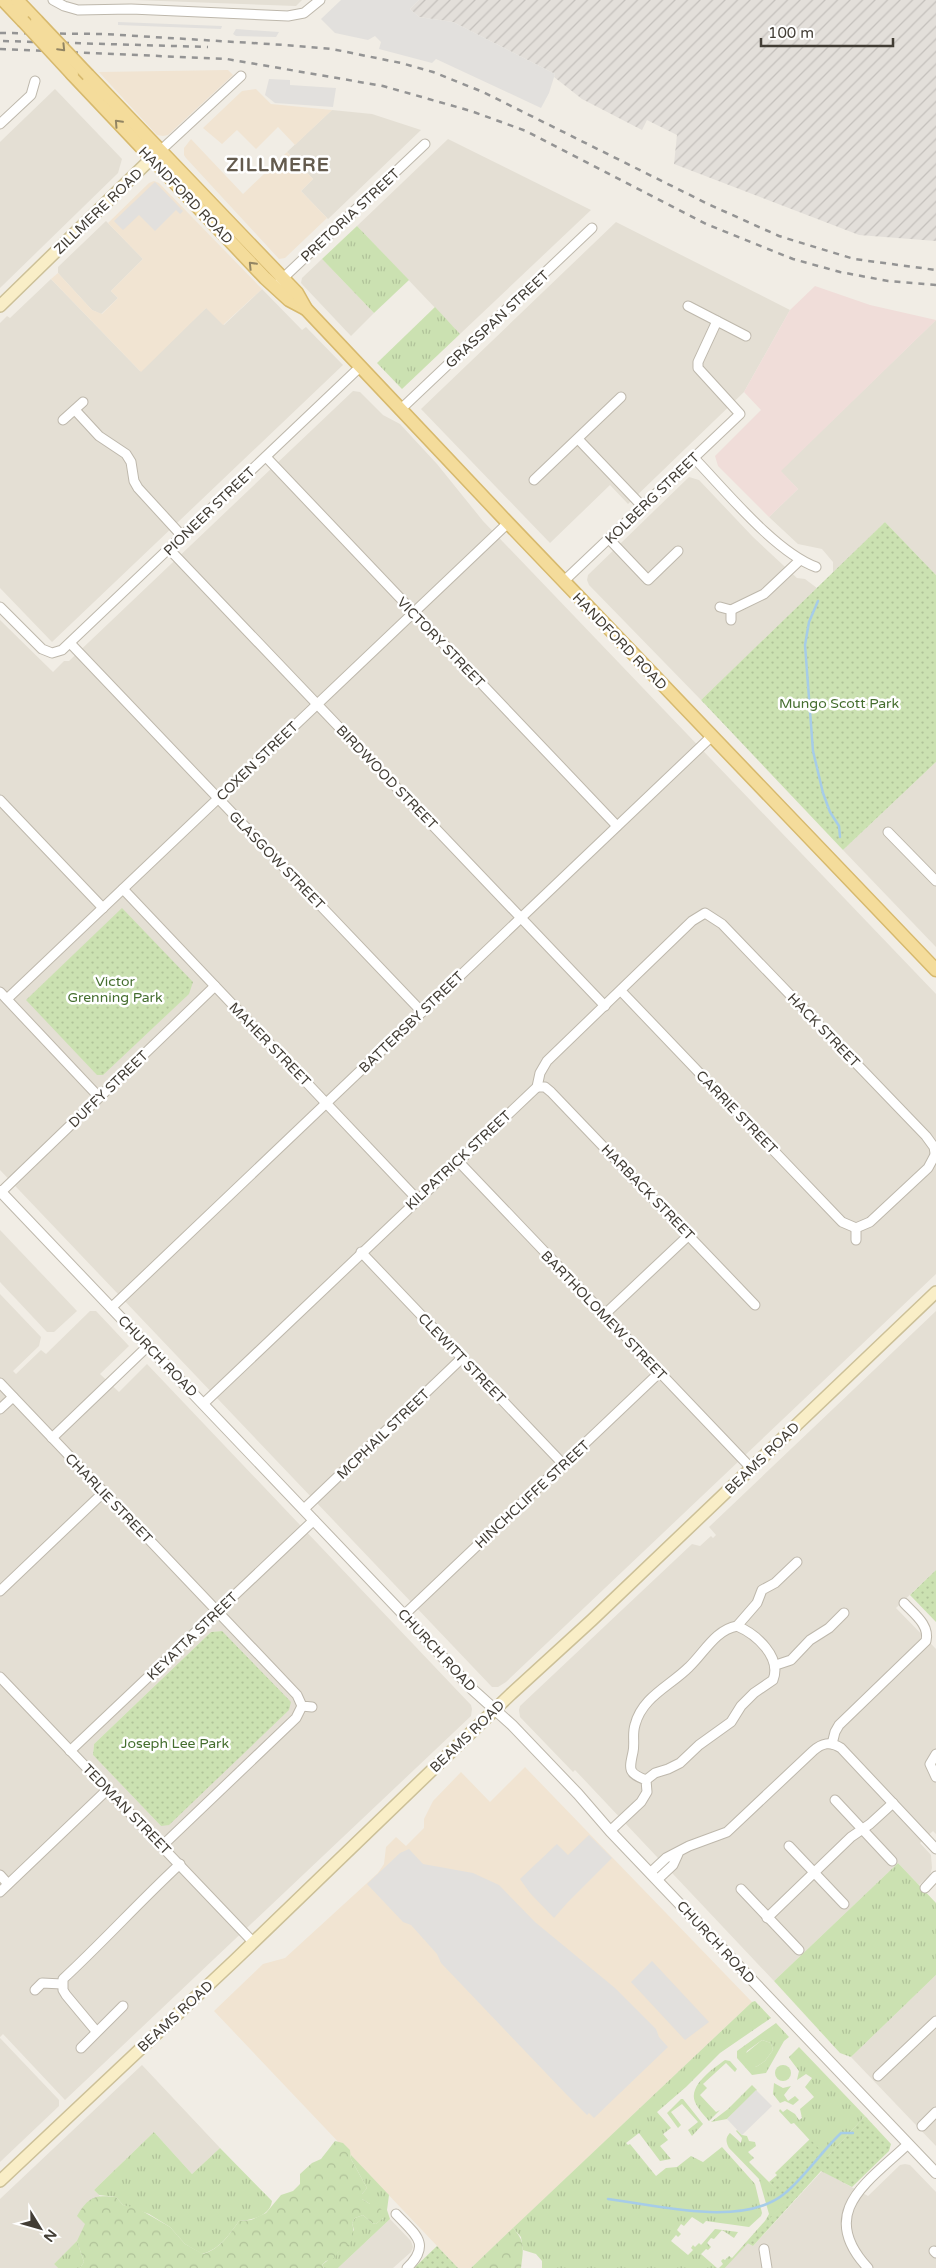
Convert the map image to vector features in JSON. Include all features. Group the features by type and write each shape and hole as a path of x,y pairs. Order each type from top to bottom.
{"main road":[{"name":"HANDFORD ROAD","path":"3,0 72,74 156,155 279,283 297,293 306,309 936,970"},
{"name":"HANDFORD ROAD","path":"17,0 88,75 156,155"},
{"name":"ZILLMERE ROAD","path":"0,306 156,155"},
{"name":"BEAMS ROAD","path":"0,2180 936,1292"}],"street":[{"path":"53,0 71,9 294,16 307,11 320,0"},
{"path":"131,10 134,0"},
{"name":"ZILLMERE ROAD","path":"156,155 241,76"},
{"path":"0,124 30,95 35,81"},
{"name":"PRETORIA STREET","path":"279,283 425,144"},
{"name":"GRASSPAN STREET","path":"401,409 592,228"},
{"path":"688,306 746,336"},
{"name":"KOLBERG STREET","path":"564,581 740,414 698,368 698,362 718,321"},
{"name":"PIONEER STREET","path":"1,609 42,649 56,653 70,643 361,366"},
{"path":"534,480 621,397"},
{"path":"64,420 83,402"},
{"path":"75,410 99,436 126,454 131,462 135,484 182,536"},
{"path":"578,439 644,507"},
{"name":"VICTORY STREET","path":"266,456 617,826"},
{"path":"694,458 771,537 799,561 816,567"},
{"name":"COXEN STREET","path":"7,999 508,523"},
{"path":"609,539 648,580 678,551"},
{"name":"BIRDWOOD STREET","path":"169,549 605,1006"},
{"path":"720,608 731,610 764,594 799,561"},
{"path":"731,610 731,620"},
{"name":"GLASGOW STREET","path":"70,643 422,1012"},
{"name":"BATTERSBY STREET","path":"112,1308 712,736"},
{"path":"0,800 103,908"},
{"path":"888,832 936,881"},
{"name":"MAHER STREET","path":"123,889 417,1199"},
{"name":"KILPATRICK STREET","path":"203,1404 537,1087 542,1068 547,1061 692,921 705,913"},
{"name":"HACK STREET","path":"705,913 722,924 926,1136 934,1147 935,1153"},
{"name":"DUFFY STREET","path":"0,1192 215,986"},
{"name":"CARRIE STREET","path":"621,991 842,1222 856,1228"},
{"path":"0,992 99,1097"},
{"name":"HARBACK STREET","path":"537,1087 548,1089 755,1305"},
{"path":"856,1240 856,1228 870,1222 906,1188 930,1165 935,1153"},
{"name":"BARTHOLOMEW STREET","path":"458,1161 751,1468"},
{"name":"CHURCH ROAD","path":"0,1192 404,1614 472,1689 578,1794 610,1831 936,2173"},
{"path":"604,1315 689,1235"},
{"name":"CLEWITT STREET","path":"361,1252 563,1464"},
{"path":"52,1438 148,1346"},
{"name":"MCPHAIL STREET","path":"304,1509 462,1358"},
{"name":"HINCHCLIFFE STREET","path":"404,1614 659,1373"},
{"name":"CHARLIE STREET","path":"0,1383 307,1707 162,1846"},
{"path":"0,1409 13,1397"},
{"path":"0,1591 104,1492"},
{"name":"KEYATTA STREET","path":"70,1751 314,1520"},
{"path":"646,1780 636,1776 630,1769 630,1761 634,1751 634,1727 645,1704 690,1666 710,1642 724,1630 737,1626 757,1603 762,1590 775,1584 797,1562"},
{"path":"832,1744 834,1732 839,1725 931,1638 923,1624 904,1603"},
{"path":"776,1665 791,1660 810,1640 829,1628 844,1613"},
{"path":"646,1780 655,1772 668,1769 680,1763 698,1745 731,1722 741,1706 754,1693 773,1680 776,1665 773,1656 747,1630 737,1626"},
{"name":"TEDMAN STREET","path":"0,1677 253,1942"},
{"path":"653,1876 672,1865 678,1854 689,1846 727,1832 823,1744 832,1744 841,1748 936,1850"},
{"path":"936,1754 930,1764 936,1777"},
{"path":"610,1831 641,1802 647,1792 646,1780"},
{"path":"0,1892 108,1789"},
{"path":"835,1800 892,1861"},
{"path":"767,1918 893,1802"},
{"path":"788,1846 844,1904"},
{"path":"96,2031 66,1995 62,1984 63,1979 180,1864"},
{"path":"0,1875 8,1884"},
{"path":"925,1888 936,1876"},
{"path":"741,1889 798,1950"},
{"path":"35,1990 42,1983 62,1984"},
{"path":"81,2048 123,2006"},
{"path":"878,2076 936,2021"},
{"path":"922,2126 936,2112"},
{"path":"868,2268 856,2254 849,2239 846,2223 848,2208 861,2189 908,2144"},
{"path":"396,2214 416,2235 420,2243 417,2257 407,2268"},
{"path":"764,2249 767,2268"}],"shaded area":[{"path":"134,0 302,0 296,6"},
{"path":"341,0 419,0 410,9 419,17 453,22 555,74 549,93 541,108 436,59 432,63 379,49 381,42 375,36 368,40 335,33 321,19"},
{"path":"419,0 936,0 936,241 859,235 674,164 677,135 647,120 642,130 582,99 554,77 555,74 453,22 419,17 410,9"},
{"path":"118,22 222,26 221,29 118,25"},
{"path":"236,29 279,32 276,37 236,36 233,34"},
{"path":"228,70 233,75 168,135 163,136 157,135 99,72"},
{"path":"269,79 290,80 290,85 336,88 333,107 275,103 265,95"},
{"path":"55,89 122,159 118,173 0,288 0,142"},
{"path":"256,89 271,104 332,110 295,145 278,127 256,149 237,130 222,144 203,128 242,91"},
{"path":"332,110 372,114 421,130 328,219 301,191 313,179 287,152"},
{"path":"191,139 243,194 287,152 313,179 301,191 327,218 285,258 279,259 186,158 184,148"},
{"path":"448,139 591,210 460,334 357,226"},
{"path":"154,181 159,183 262,289 223,325 206,308 141,372 51,279 58,273 92,310 102,314 118,298 111,291 143,259 108,223 149,183"},
{"path":"155,182 183,211 180,214 176,210 155,231 139,215 123,230 114,221"},
{"path":"106,221 143,259 111,291 118,298 101,314 92,310 58,273 58,267"},
{"path":"616,222 790,310 744,392 628,504 610,485 550,543 421,409"},
{"path":"322,259 374,313 351,336 301,283 302,278"},
{"path":"51,279 140,371 207,307 224,325 262,289 302,330 306,327 343,365 52,642 0,588 0,323 7,316 10,318"},
{"path":"815,286 870,305 936,320 781,471 798,489 769,517 718,466 715,456 761,410 744,392 790,310"},
{"path":"936,320 936,575 885,522 833,573 833,562 822,549 798,544 769,517 798,489 780,471"},
{"path":"353,391 360,392 383,415 400,424 437,464 483,521 936,994 936,1274 506,1682 498,1687 492,1687 0,1170 0,620 53,672 64,661 69,661"},
{"path":"689,477 699,480 753,537 797,578 805,579 817,588 701,700 589,585 587,580 588,575"},
{"path":"936,762 936,947 843,850"},
{"path":"0,1230 77,1311 54,1332 47,1332 0,1282"},
{"path":"0,1294 41,1337 39,1346 13,1371 16,1374 41,1350 46,1354 90,1311 96,1311 129,1346 100,1374 119,1392 147,1364 471,1705 472,1709 471,1716 65,2100 3,2034 0,2037","holes":["222,1631 161,1826 93,1755 94,1744 211,1632"]},
{"path":"936,1311 936,1570 896,1608 936,1649 936,1834 933,1831 920,1843 931,1855 932,1868 930,1875 919,1885 898,1863 774,1981 575,1770 573,1772 520,1717 519,1710 520,1706 692,1544 700,1546 711,1536 713,1538 716,1535 709,1527"},
{"path":"525,1767 752,2002 471,2268 458,2268 214,2011 263,1964 285,1958 378,1873 384,1864 386,1847 396,1837 406,1846 424,1828 424,1819 433,1801 461,1772 490,1802"},
{"path":"589,1835 612,1858 554,1918 530,1893 520,1879 557,1844 568,1855"},
{"path":"409,1849 423,1864 473,1873 499,1885 535,1922 615,1988 656,2029 659,2037 668,2047 594,2118 589,2113 587,2115 566,2094 441,1963 437,1954 411,1925 403,1922 367,1884 400,1853"},
{"path":"652,1961 709,2022 685,2040 631,1982"},
{"path":"936,1975 936,2146 851,2057"},
{"path":"0,2038 59,2100 59,2106 0,2162"},
{"path":"142,2065 220,2148 192,2174 154,2132 94,2190 111,2208 54,2264 58,2268 0,2268 0,2199"},
{"path":"756,2090 772,2106 742,2135 727,2119"},
{"path":"900,2165 910,2165 936,2192 936,2268 725,2268 747,2243 753,2246 822,2171 868,2196"},
{"path":"390,2219 411,2241 413,2247 411,2252 393,2268 338,2268"}],"green space":[{"path":"357,226 409,280 374,313 322,259"},
{"path":"435,307 460,334 402,389 377,363"},
{"name":"Mungo Scott Park","path":"885,522 936,575 936,762 843,850 701,700"},
{"name":"Victor Grenning Park","path":"122,908 193,982 189,994 103,1075 97,1075 26,1000"},
{"path":"936,1570 936,1622 910,1595"},
{"name":"Joseph Lee Park","path":"222,1631 291,1702 289,1710 169,1825 161,1826 93,1755 94,1744 211,1632"},
{"path":"898,1863 936,1903 936,1975 851,2057 840,2053 774,1981"},
{"path":"755,2001 771,2018 720,2053 686,2087 657,2112 671,2128 663,2134 668,2140 660,2146 671,2159 660,2161 639,2133 626,2143 630,2144 656,2176 666,2168 677,2167 691,2156 703,2162 722,2147 755,2184 762,2213 761,2216 749,2227 706,2221 703,2224 692,2217 684,2226 681,2224 677,2230 681,2234 678,2237 676,2235 671,2241 688,2255 693,2250 691,2248 693,2245 695,2247 699,2243 701,2245 715,2229 738,2232 734,2238 722,2230 714,2239 711,2238 707,2243 711,2247 701,2254 717,2268 542,2268 542,2261 536,2254 523,2250 521,2237 513,2228"},
{"path":"776,2023 789,2037 784,2041 766,2073 752,2075 737,2058 737,2051","holes":["762,2040 771,2043 773,2050 765,2061 756,2067 745,2057 747,2051"]},
{"path":"762,2040 771,2043 773,2050 765,2061 756,2067 745,2061 745,2054"},
{"path":"799,2047 865,2116 725,2268 719,2268 723,2264 721,2261 729,2256 732,2258 769,2214 759,2179 729,2148 726,2140 728,2135 730,2133 741,2143 742,2138 737,2130 742,2135 747,2136 749,2141 755,2142 756,2146 748,2152 754,2158 749,2162 776,2189 817,2148 794,2123 791,2124 779,2111 780,2109 783,2112 787,2109 795,2114 799,2120 802,2118 800,2109 814,2097 805,2087 812,2078 806,2074 797,2080 799,2071 789,2057"},
{"path":"725,2060 730,2061 737,2069 735,2072 726,2063 703,2084 707,2088 700,2095 716,2112 720,2110 709,2121 699,2110 695,2102 695,2089 703,2078"},
{"path":"783,2065 791,2073 783,2081 775,2073"},
{"path":"774,2083 783,2088 791,2086 784,2095 788,2101 795,2096 799,2100 793,2105 785,2101 780,2103 773,2094"},
{"path":"752,2085 757,2090 727,2119 711,2122 728,2109"},
{"path":"683,2099 703,2124 692,2136 688,2130 698,2122 682,2104 671,2112 681,2125 678,2128 667,2113"},
{"path":"865,2116 891,2144 889,2151 852,2187 821,2171 753,2246 747,2243 786,2201 769,2182 777,2175 775,2173 810,2139 827,2157"},
{"path":"154,2132 192,2174 220,2148 272,2201 271,2206 260,2216 239,2221 219,2245 202,2254 185,2244 170,2227 149,2214 123,2205 116,2197 99,2195 94,2190"},
{"path":"335,2141 343,2143 350,2150 351,2159 367,2188 362,2194 362,2199 370,2204 376,2204 383,2211 383,2218 376,2224 363,2215 355,2218 352,2223 353,2236 349,2244 338,2252 335,2258 326,2261 322,2265 324,2268 80,2268 84,2262 77,2241 85,2224 77,2216 85,2204 93,2198 103,2196 116,2197 123,2205 137,2208 170,2227 185,2244 203,2254 219,2245 239,2221 251,2220 266,2213 281,2195 293,2191 300,2184 300,2174 312,2163 321,2159"},
{"path":"351,2155 389,2195 387,2210 390,2219 338,2268 324,2268 322,2265 338,2252 354,2230 352,2223 355,2218 363,2215 376,2224 383,2218 370,2204 362,2199 362,2194 367,2188 351,2159"},
{"path":"513,2228 522,2242 521,2268 471,2268"},
{"path":"77,2241 84,2262 80,2268 58,2268 54,2264"},
{"path":"437,2246 458,2268 414,2268"}],"waterway":[{"path":"818,601 809,622 805,645 813,751 823,793 830,812 839,826 840,837"},
{"path":"608,2199 699,2212 746,2210 766,2204 784,2194 841,2133 853,2133"}],"railway":[{"path":"0,33 104,34 285,45 332,49 401,63 433,72 483,92 708,204 779,236 854,259 936,270"},
{"path":"3,41 208,47"},
{"path":"0,49 227,59 383,86 471,111 526,131 706,224 793,259 840,272 888,281 936,285"}],"district":[{"name":"ZILLMERE","path":"278,164"}]}
